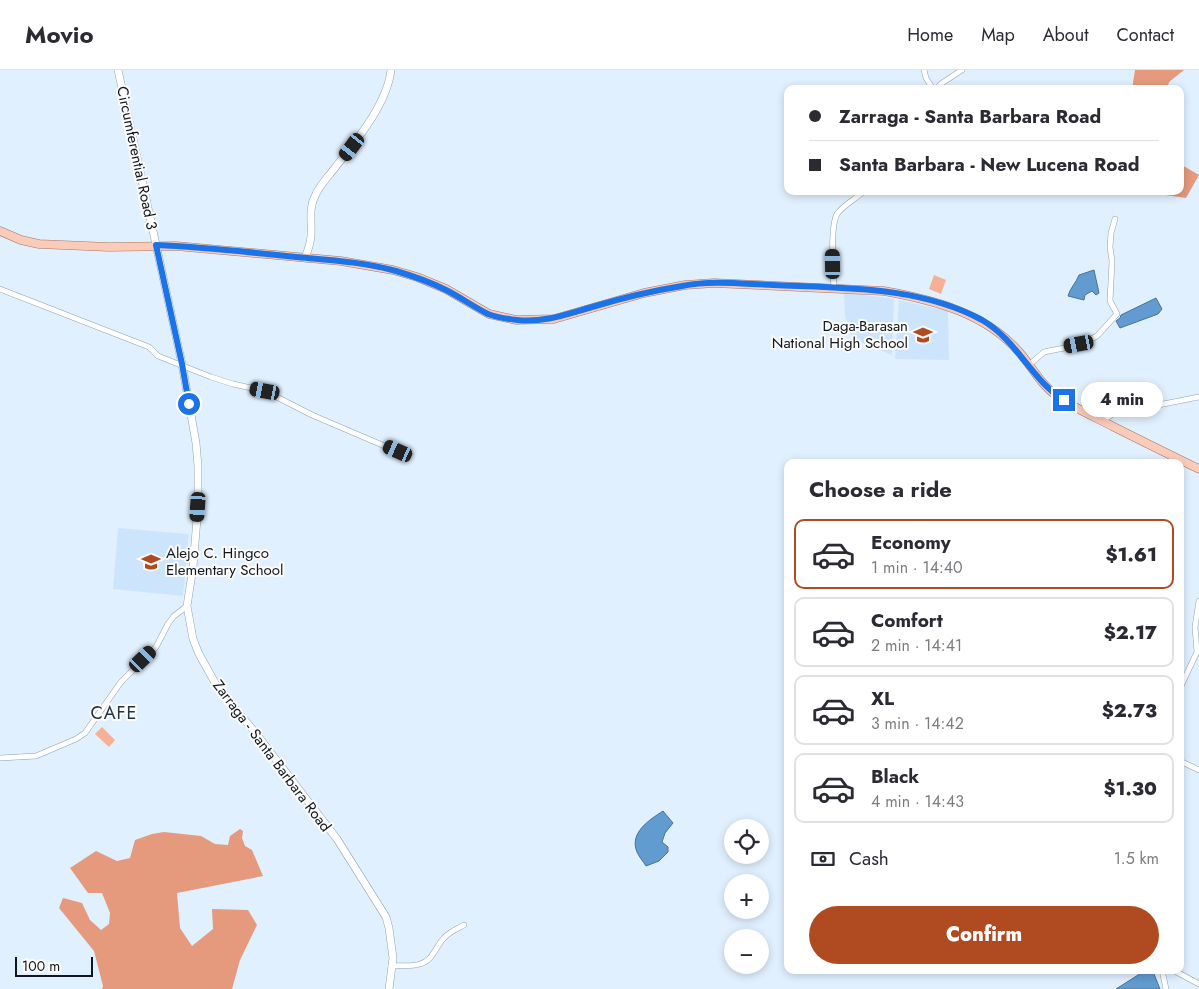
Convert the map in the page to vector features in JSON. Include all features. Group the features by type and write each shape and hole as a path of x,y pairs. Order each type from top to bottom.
{"main road":[{"name":"Circumferential Road 3","path":"118,70 156,245"},
{"path":"306,258 311,235 310,210 316,192 368,122 388,84 391,70"},
{"path":"0,231 21,240 39,244 109,247 156,245 225,250 340,261 393,270 417,277 446,290 489,314 516,320 554,319 644,293 685,285 714,283 884,291 911,296 935,302 982,320 1002,335 1020,353 1055,395 1102,421 1179,459"},
{"name":"Zarraga - Santa Barbara Road","path":"156,245 182,364 196,443 198,507 187,606 193,639 218,688 336,839 386,917 393,958 389,989"},
{"path":"1184,462 1199,469"}],"street":[{"path":"924,70 926,78 931,85"},
{"path":"939,85 962,70"},
{"path":"834,288 833,250 835,218 840,210 859,195"},
{"path":"1029,365 1044,352 1079,344 1097,336 1117,314 1110,301 1112,261 1110,233 1115,219"},
{"path":"0,288 149,348 157,355 233,384 265,391 312,415 408,456"},
{"path":"1102,421 1113,414 1199,397"},
{"path":"1184,680 1197,652 1195,627 1199,601"},
{"path":"0,758 36,756 76,739 85,733 121,682 156,647 174,616 187,606"},
{"path":"1184,763 1199,770"},
{"path":"391,966 419,964 427,961 434,954 443,939 464,925"},
{"path":"1163,974 1166,989"},
{"path":"1180,974 1199,984"}],"shaded area":[{"path":"1135,70 1184,70 1169,82 1168,85 1133,85"},
{"path":"1184,166 1199,175 1186,198 1166,195 1184,195"},
{"path":"934,275 946,280 941,294 929,289"},
{"path":"844,292 894,299 892,355 853,339 845,317"},
{"name":"Daga-Barasan National High School","path":"899,300 948,311 949,360 895,359"},
{"name":"Alejo C. Hingco Elementary School","path":"118,528 189,534 183,596 113,589"},
{"path":"102,727 115,740 109,747 95,734"},
{"path":"240,829 243,831 242,838 245,846 252,850 263,876 177,893 180,928 192,946 213,929 212,909 248,910 257,925 240,960 232,989 102,989 103,986 94,951 59,908 63,898 82,903 90,920 101,930 109,924 110,913 102,893 88,893 70,868 96,851 117,861 130,858 135,840 152,834 164,832 201,836 215,844 228,845 230,836"}],"water":[{"path":"1094,270 1099,293 1096,295 1092,291 1085,295 1084,300 1068,296 1079,275"},
{"path":"1156,298 1162,309 1158,314 1120,328 1116,321 1121,315"},
{"path":"663,811 673,823 665,833 662,842 668,847 668,852 659,861 646,866 637,852 636,839 642,828"},
{"path":"1140,974 1154,974 1160,989 1116,989"}],"place":[{"name":"Daga-Barasan National High School","path":"923,335"},
{"name":"Alejo C. Hingco Elementary School","path":"151,562"}],"district":[{"name":"CAFE","path":"114,713"}],"route":[{"path":"189,404 156,245 340,261 393,270 417,277 446,290 489,314 516,320 554,319 644,293 685,285 714,283 822,287 898,293 935,302 982,320 1002,335 1020,353 1037,376 1055,395 1064,400"}]}
